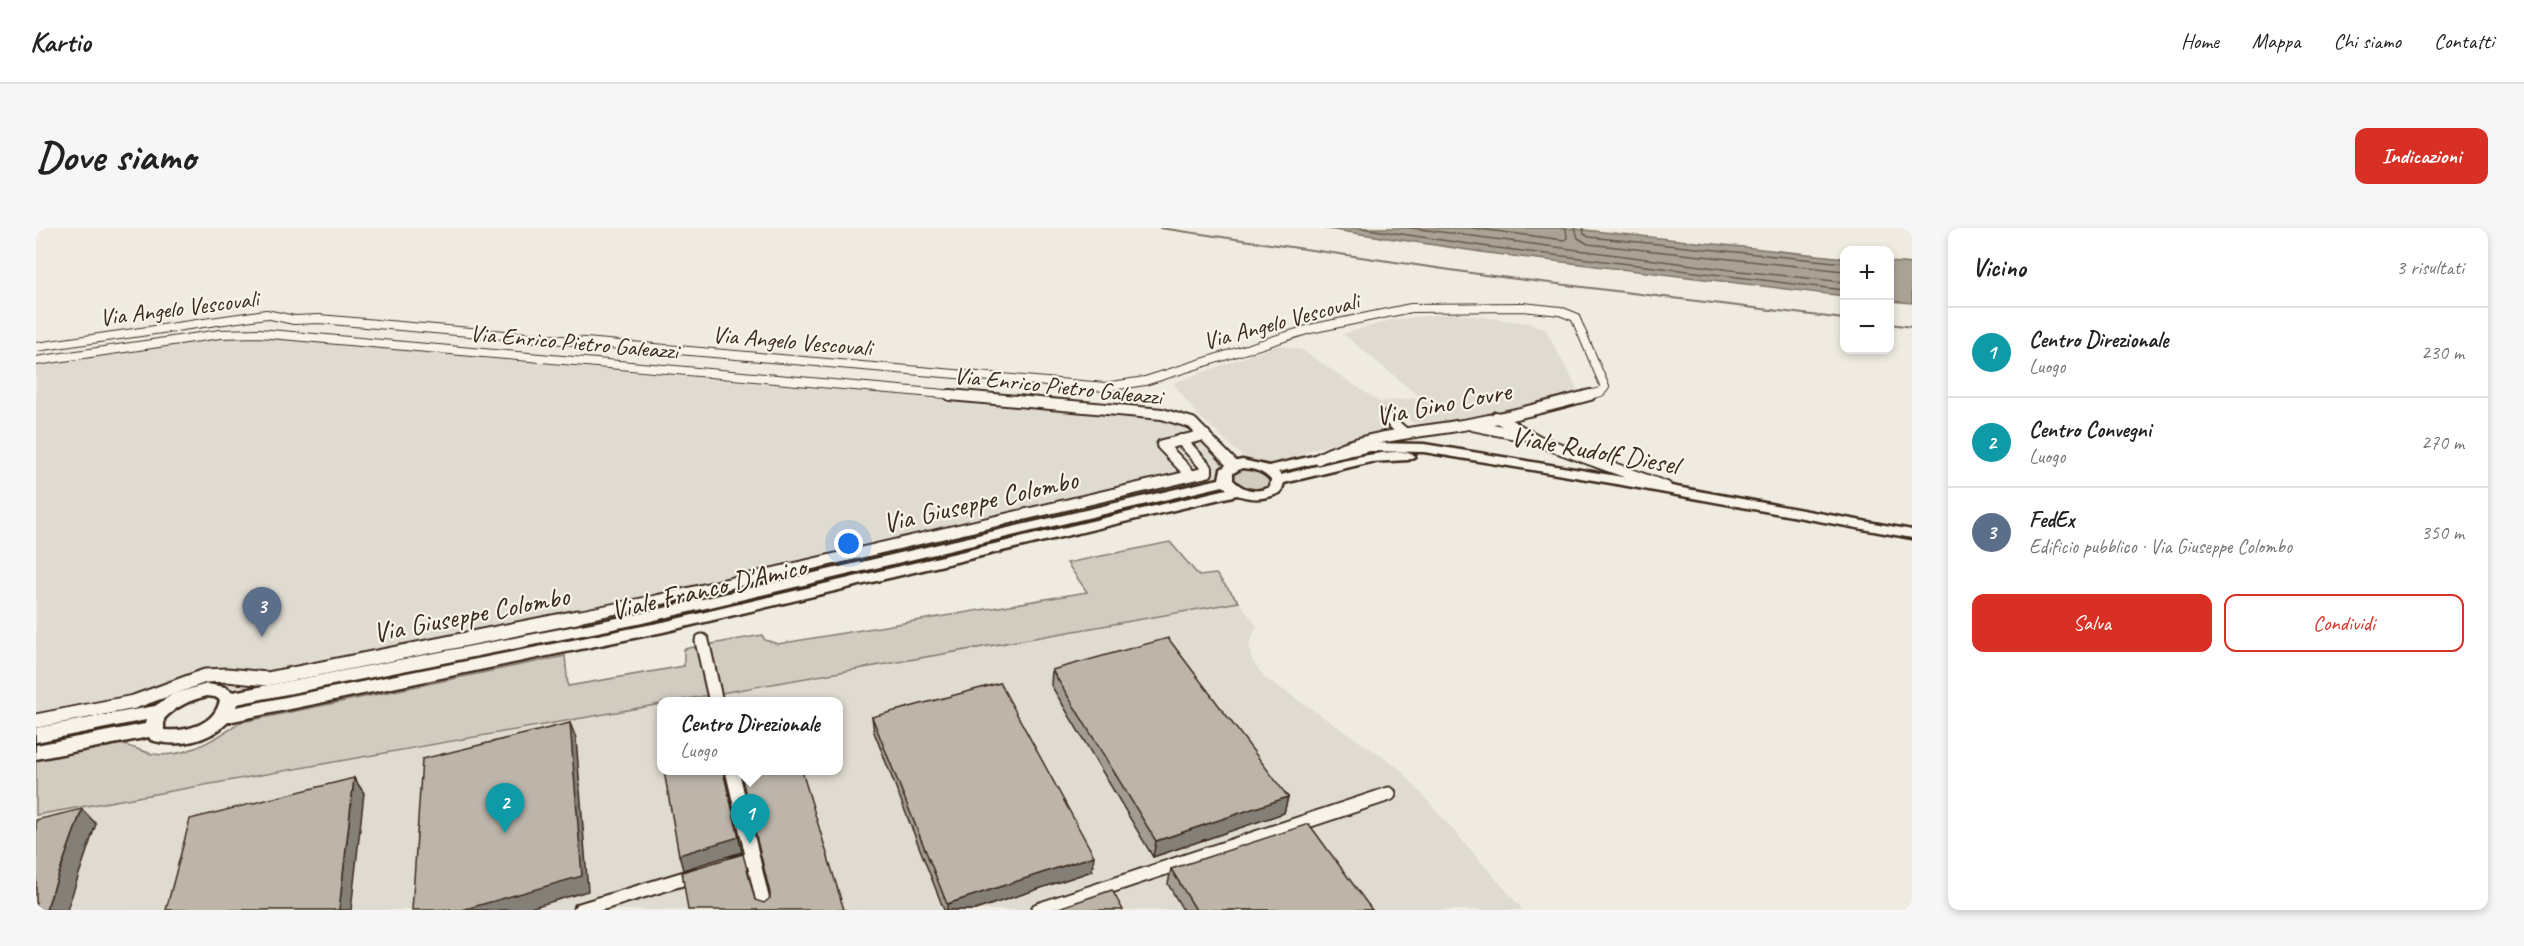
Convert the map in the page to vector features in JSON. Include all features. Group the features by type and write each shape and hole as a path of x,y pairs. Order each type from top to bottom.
{"street":[{"name":"Via Angelo Vescovali","path":"36,347 266,314 294,320 319,320 1105,387 1145,381 1310,329 1411,308 1537,308 1566,312 1577,319 1605,387 1601,392 1579,397"},
{"name":"Via Enrico Pietro Galeazzi","path":"36,362 220,334 264,334 1161,414 1192,423 1234,466"},
{"name":"Via Gino Covre","path":"1318,459 1341,446 1403,432 1463,424 1579,397"},
{"path":"1520,411 1517,419 1519,427 1539,441"},
{"path":"1386,417 1403,432"},
{"path":"1496,417 1517,431 1539,441"},
{"path":"1463,424 1499,430 1539,441 1672,489"},
{"path":"1188,472 1162,445 1205,435"},
{"path":"1181,440 1207,468"},
{"name":"Viale Rudolf Diesel","path":"1273,475 1318,459 1370,447 1418,447 1672,489 1912,534"},
{"name":"Viale Rudolf Diesel","path":"1273,475 1376,458 1432,458 1912,542"},
{"path":"1232,486 1226,472 1234,466 1251,465 1273,475"},
{"name":"Via Giuseppe Colombo","path":"36,721 134,702 201,677 257,673 630,601 1207,468"},
{"name":"Via Giuseppe Colombo","path":"230,675 267,679 599,613 1204,474 1207,468"},
{"name":"Viale Franco D'Amico","path":"226,707 638,633 1232,486 1264,494 1276,489 1273,475"},
{"path":"702,641 715,697"},
{"name":"Via Giuseppe Colombo","path":"36,715 174,688"},
{"path":"217,690 225,693 226,707 214,724 189,736 165,738 157,735 153,729 161,711 182,696 195,692 217,690"},
{"path":"36,735 161,711"},
{"path":"36,752 153,729"},
{"path":"733,775 765,910"},
{"path":"1038,910 1389,794"},
{"path":"580,910 753,858"}],"shaded area":[{"path":"1452,313 1529,323 1545,329 1579,392 1442,425 1438,422 1414,423 1402,415 1380,419 1390,427 1388,430 1313,449 1300,456 1268,464 1246,460 1196,413 1173,383 1278,345 1302,350 1380,402 1420,397 1343,334 1391,320"},
{"path":"255,336 1145,417 1180,423 1219,458 1223,467 1215,478 646,612 250,691 221,689 167,702 140,712 36,732 36,365 208,339"},
{"path":"1247,468 1266,475 1271,480 1269,487 1254,491 1231,480 1233,473"},
{"path":"1170,542 1199,576 1216,574 1239,602 699,697 657,697 657,705 36,815 36,759 113,744 153,754 177,753 200,746 242,722 565,656 568,686 684,666 684,649 762,635 765,640 778,644 1087,592 1067,563"},
{"path":"1239,602 1257,626 1249,644 1252,660 1264,677 1399,768 1523,910 36,910 36,816 657,706 657,775 843,775 843,697 703,697"}],"water":[{"path":"1321,228 1566,228 1840,258 1840,296 1488,253"},
{"path":"1894,262 1912,264 1912,303 1894,301"}],"building":[{"path":"1168,638 1288,797 1156,841 1052,670"},
{"path":"1000,683 1094,856 947,904 872,717"},
{"path":"570,723 582,876 462,910 412,910 422,759"},
{"path":"665,775 724,775 739,837 679,855"},
{"path":"741,775 803,775 844,910 688,910 682,872 743,854 755,900 764,903 770,898"},
{"path":"354,778 339,910 166,910 190,819"},
{"path":"82,809 46,910 36,910 36,820"},
{"path":"1309,824 1372,910 1196,910 1171,869"},
{"path":"1112,890 1123,910 1053,910"}],"waterway":[{"path":"1160,228 1485,275 1840,319"},
{"path":"1894,325 1912,327"}],"place":[{"name":"FedEx","path":"262,637"},
{"name":"Centro Convegni","path":"505,833"},
{"name":"Centro Direzionale","path":"750,844"}]}
